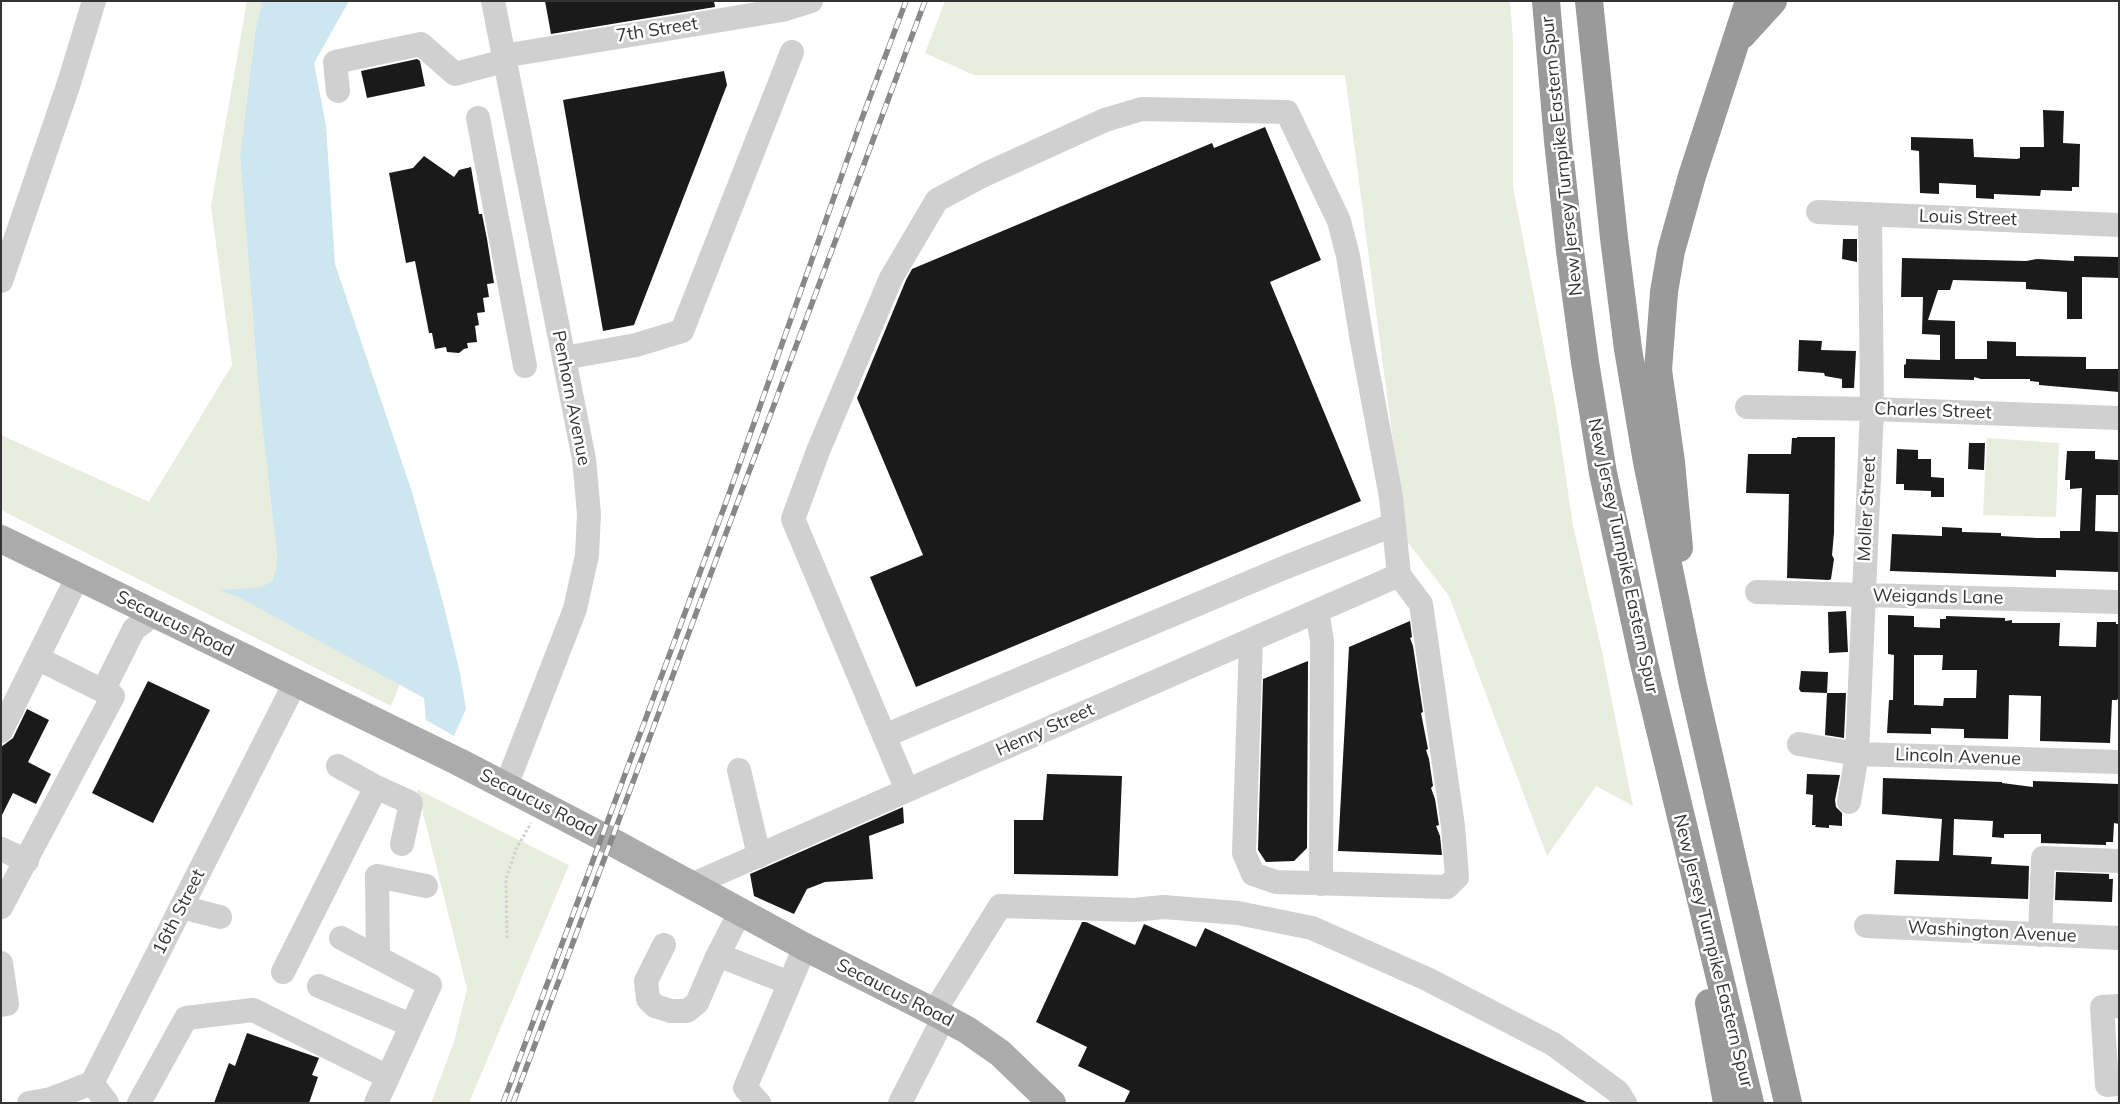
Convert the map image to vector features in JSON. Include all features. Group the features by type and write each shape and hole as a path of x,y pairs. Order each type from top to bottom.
{"highway":[{"name":"New Jersey Turnpike Eastern Spur","path":"1546,1 1567,233 1598,446 1628,596 1750,1103"},
{"name":"New Jersey Turnpike Eastern Spur","path":"1589,1 1610,201 1634,386 1656,509 1692,681 1788,1103"},
{"path":"1692,681 1671,462 1660,386 1660,330 1671,251 1692,176 1748,1"},
{"path":"1735,44 1773,1"},
{"path":"1700,897 1710,1019 1727,1103"}],"main road":[{"name":"Secaucus Road","path":"1,538 506,786 805,947 865,967 967,1030 1000,1054 1052,1103"}],"street":[{"path":"1,281 69,83 94,1"},
{"name":"Penhorn Avenue","path":"493,1 564,358 588,486 590,514 587,555 574,609 506,786"},
{"name":"7th Street","path":"338,91 334,62 421,44 455,74 504,58 782,10 811,1"},
{"path":"564,358 636,345 682,331 792,52"},
{"path":"907,790 793,519 818,451 891,278 937,200 984,175 1106,120 1142,109 1287,112 1339,221 1348,256 1391,497 1399,575 1421,604 1453,826 1457,877 1447,887 1276,882 1253,874 1244,853 1252,640"},
{"path":"478,118 525,366"},
{"name":"Louis Street","path":"1818,212 2119,225"},
{"name":"Moller Street","path":"1849,802 1856,754 1872,409 1870,214"},
{"name":"Charles Street","path":"1747,407 1872,409 2119,418"},
{"path":"884,736 1286,566 1393,525"},
{"name":"Henry Street","path":"691,885 1399,575"},
{"path":"1,731 78,576"},
{"name":"Weigands Lane","path":"1757,592 2119,602"},
{"path":"1317,611 1322,641 1321,884"},
{"path":"103,691 134,629 155,614"},
{"path":"1,906 113,696 38,658"},
{"name":"16th Street","path":"44,1101 99,1096 181,907 295,683"},
{"name":"Lincoln Avenue","path":"1799,744 1856,754 2119,762"},
{"path":"338,766 376,787 411,803 402,844"},
{"path":"739,770 759,856"},
{"path":"283,972 376,787"},
{"path":"1,849 27,860"},
{"path":"2040,934 2043,858 2119,861"},
{"path":"378,957 377,876 426,886"},
{"path":"900,1103 939,1014 1000,906 1134,910 1163,907 1238,913 1312,928 1427,979 1552,1044 1618,1092 1626,1103"},
{"path":"181,907 220,917"},
{"path":"664,945 646,981 648,999 655,1006 671,1011 687,1011 697,1003 718,955 740,912"},
{"name":"Washington Avenue","path":"1866,926 2119,938"},
{"path":"341,938 430,984 386,1076 376,1103"},
{"path":"759,1103 745,1088 805,947"},
{"path":"718,955 789,983"},
{"path":"1,963 7,1004 1,1005"},
{"path":"319,986 411,1024"},
{"path":"2119,1006 2102,1007 2107,1085 2119,1084"},
{"path":"139,1103 186,1018 253,1010 386,1076"}],"path":[{"path":"507,938 506,879 516,849 542,805"}],"shaded area":[{"path":"247,1 262,1 255,33 240,156 260,407 277,556 276,569 272,581 261,587 220,590 240,598 400,684 391,706 1,510 1,435 149,502 232,365 211,206"},
{"path":"945,1 1510,1 1513,40 1513,187 1556,410 1573,526 1603,656 1633,806 1596,786 1547,856 1449,596 1406,540 1345,75 974,75 925,53"},
{"path":"1987,438 2059,443 2056,517 1983,515"},
{"path":"417,789 569,865 469,1103 431,1103 454,1042 467,989"}],"water":[{"path":"262,1 349,1 314,63 326,126 335,264 412,492 444,606 460,673 466,709 454,736 426,720 424,698 240,598 219,590 261,587 272,581 276,569 277,556 260,407 240,156 255,33"}],"building":[{"path":"545,1 714,1 715,7 551,34"},
{"path":"417,59 420,61 425,86 367,98 361,71"},
{"path":"724,71 727,85 634,325 603,331 563,100"},
{"path":"2043,110 2064,111 2063,143 2080,144 2079,187 2072,187 2072,191 2041,190 2040,196 1994,194 1994,199 1976,198 1976,185 1939,183 1939,194 1920,193 1919,151 1911,150 1911,137 1973,139 1974,157 2017,159 2020,158 2020,147 2044,147"},
{"path":"1265,127 1321,260 1270,282 1361,501 916,687 870,577 923,555 857,398 912,269 1212,143 1214,148"},
{"path":"424,156 454,177 459,170 471,167 479,214 482,214 487,239 494,283 487,284 489,297 483,298 485,312 477,313 479,325 475,326 477,342 467,343 468,348 459,353 447,352 446,347 435,349 432,333 429,333 415,261 406,263 389,173 413,168"},
{"path":"1843,239 1857,239 1857,262 1842,259"},
{"path":"2074,256 2119,257 2119,278 2082,277 2082,319 2067,319 2067,292 2026,289 2026,282 1953,280 1950,290 1938,290 1928,320 1955,321 1955,359 1987,359 1987,341 2016,342 2016,356 2086,357 2086,369 2119,369 2119,392 2039,385 2039,382 2030,381 2030,379 1981,379 1974,377 1974,380 1904,378 1906,359 1940,360 1940,335 1922,334 1923,297 1901,297 1902,258 2074,261"},
{"path":"1799,340 1822,341 1821,350 1856,351 1854,388 1842,388 1842,379 1825,376 1824,373 1798,371"},
{"path":"1835,437 1832,555 1834,559 1831,579 1829,580 1787,578 1789,494 1746,493 1748,454 1791,454 1792,438"},
{"path":"1969,443 1985,443 1984,470 1968,469"},
{"path":"1897,449 1918,450 1918,459 1931,459 1931,477 1944,478 1944,497 1931,497 1931,491 1904,490 1904,484 1896,484"},
{"path":"2067,451 2095,451 2095,459 2119,460 2119,495 2096,495 2095,531 2119,532 2119,572 2056,570 2056,577 1890,571 1892,534 1942,536 1942,527 1962,528 1962,532 2001,533 2001,536 2060,538 2060,531 2080,531 2082,488 2070,489 2070,480 2065,480"},
{"path":"1846,611 1848,652 1829,653 1828,612"},
{"path":"1888,615 1914,616 1914,627 1940,628 1940,619 1946,619 1946,616 2005,618 2005,621 2012,620 2012,623 2060,623 2059,646 2096,647 2097,622 2116,622 2118,624 2119,697 2117,700 2112,700 2110,743 2040,741 2041,696 2009,695 2008,739 1964,738 1964,729 1931,728 1931,734 1887,733 1889,700 1893,700 1894,655 1888,654","holes":["1914,655 1943,655 1942,670 1977,670 1976,698 1944,698 1943,706 1914,705"]},
{"path":"1410,621 1412,637 1410,638 1413,646 1423,712 1421,713 1428,749 1426,750 1433,786 1431,788 1435,799 1439,825 1436,826 1440,836 1442,855 1338,851 1349,647"},
{"path":"1308,661 1307,848 1294,861 1266,862 1258,850 1263,679"},
{"path":"1801,671 1828,672 1827,693 1801,692 1799,689"},
{"path":"148,681 210,710 153,823 92,793"},
{"path":"1827,693 1846,693 1844,738 1825,735"},
{"path":"27,709 49,720 28,762 51,774 36,804 13,793 1,817 1,747 13,738"},
{"path":"1047,774 1122,776 1118,876 1014,874 1014,820 1043,820"},
{"path":"1807,774 1840,775 1835,800 1836,807 1842,813 1842,826 1829,825 1829,828 1812,825 1813,795 1806,794"},
{"path":"1883,778 2002,782 2033,787 2033,781 2119,784 2119,824 2114,823 2113,842 2106,842 2106,845 2041,843 2041,834 2004,834 2004,838 1992,837 1993,821 1954,819 1953,855 1992,857 1991,864 2029,866 2028,899 1894,894 1896,860 1939,861 1942,819 1882,814"},
{"path":"903,807 904,823 869,836 873,879 825,882 807,889 794,914 754,896 750,874"},
{"path":"2056,872 2109,874 2109,879 2113,879 2112,902 2055,900"},
{"path":"1082,922 1086,922 1135,945 1144,924 1196,947 1205,928 1589,1103 1124,1103 1130,1091 1078,1066 1087,1047 1036,1022"},
{"path":"247,1033 319,1058 312,1075 318,1077 309,1103 214,1103 229,1063 235,1066"}],"railway":[{"path":"503,1103 725,505 861,121 906,1"},
{"path":"513,1103 925,1"}]}
